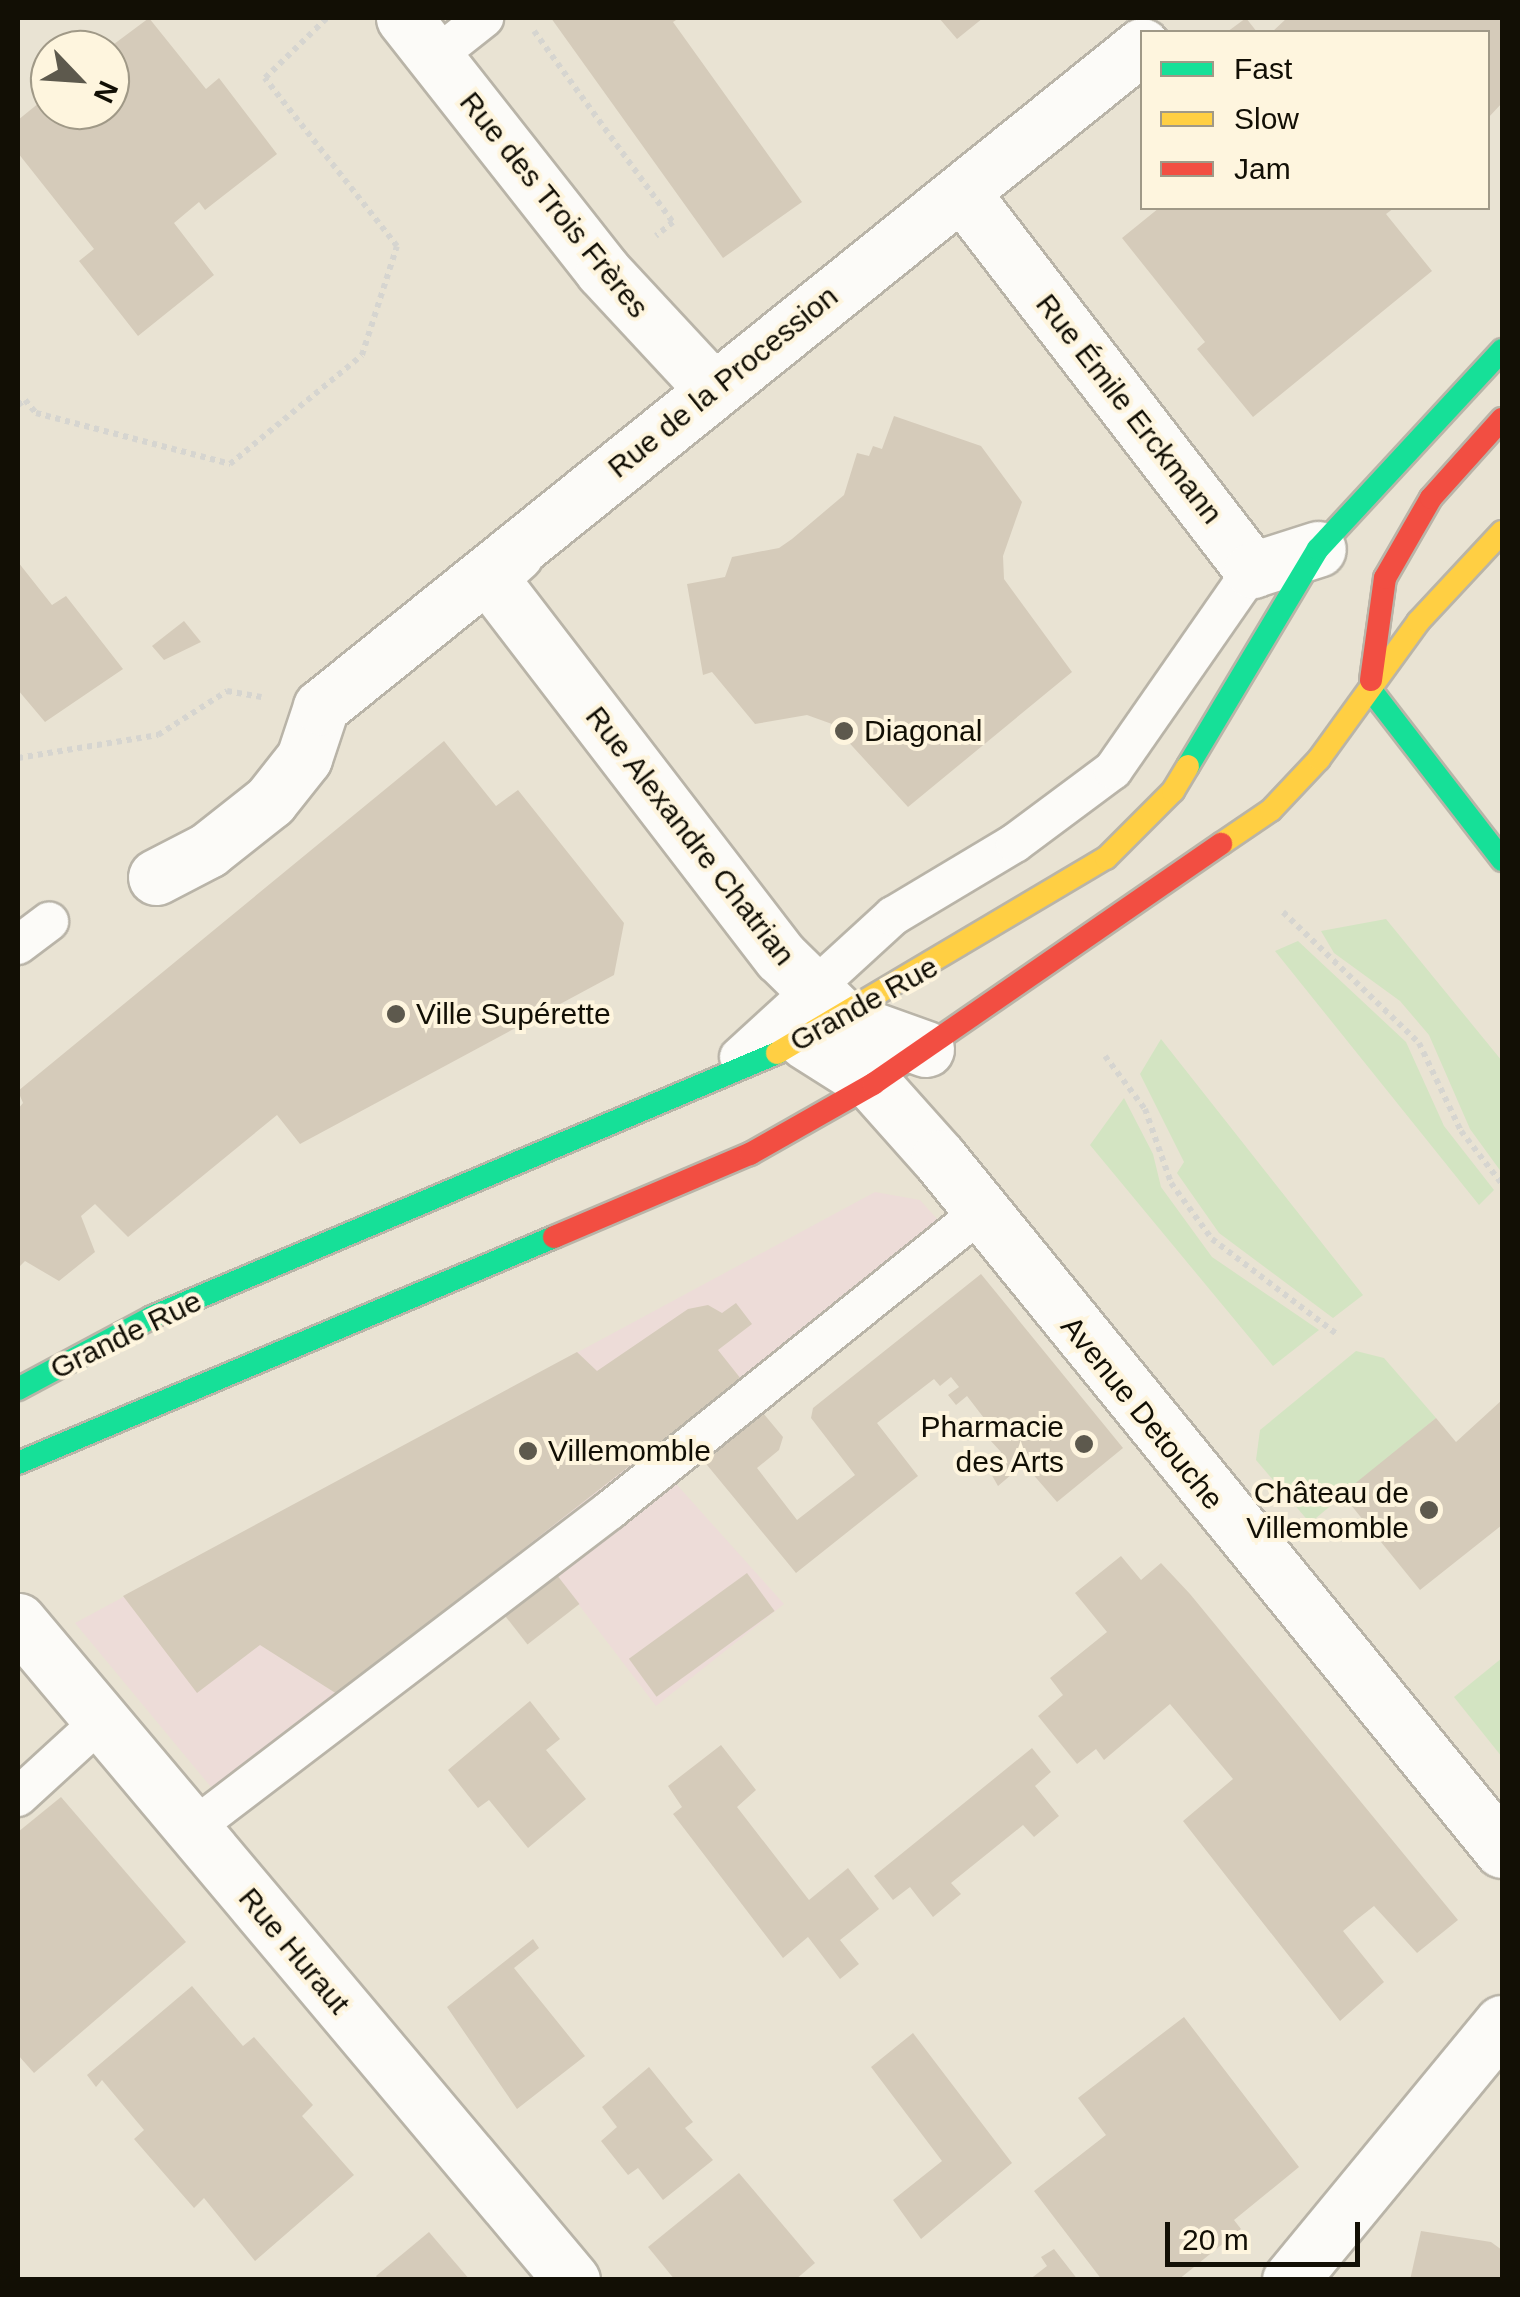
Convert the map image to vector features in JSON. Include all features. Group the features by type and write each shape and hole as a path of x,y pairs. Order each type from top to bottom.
{"main road":[{"name":"Grande Rue","path":"18,1389 152,1318 717,1077 1106,858 1173,791 1318,549 1502,350"},
{"path":"1502,418 1431,498 1385,578 1370,689 1502,860"},
{"path":"18,1463 750,1154 872,1084 1271,810 1370,689 1418,622 1502,532"}],"street":[{"name":"Rue des Trois Frères","path":"420,38 603,271 710,386"},
{"name":"Rue de la Procession","path":"321,707 489,576 1140,48"},
{"name":"Rue de la Procession","path":"489,576 710,386 962,194"},
{"name":"Rue Émile Erckmann","path":"962,194 1252,570"},
{"path":"1252,570 1318,549"},
{"name":"Rue Alexandre Chatrian","path":"489,576 820,1017"},
{"path":"156,877 208,850 270,802 304,758 321,707"},
{"path":"820,1017 926,1049"},
{"name":"Avenue Detouche","path":"820,1017 1502,1850"},
{"name":"Rue Huraut","path":"18,1622 572,2280"},
{"path":"1290,2280 1502,2023"}],"lane":[{"path":"420,38 484,18"},
{"path":"717,1077 820,1017 893,916 1015,843 1113,770 1252,570"},
{"path":"18,946 49,922"},
{"path":"192,1829 610,1510 980,1212"},
{"path":"18,1797 101,1721"}],"path":[{"path":"18,405 25,400 36,413 230,464 362,356 396,246 265,78 326,18"},
{"path":"525,18 672,222 603,271"},
{"path":"18,758 158,735 228,691 321,707"},
{"path":"1283,912 1419,1043 1461,1131 1502,1184"},
{"path":"1104,1056 1145,1109 1170,1183 1212,1239 1338,1335"}],"shaded area":[{"path":"875,1192 920,1200 962,1247 669,1476 784,1604 656,1706 553,1571 235,1816 75,1623"}],"green space":[{"path":"1386,919 1502,1061 1502,1173 1470,1129 1429,1035 1400,1001 1334,953 1321,931"},
{"path":"1298,941 1406,1042 1444,1126 1494,1190 1479,1205 1275,951"},
{"path":"1161,1039 1363,1295 1333,1318 1219,1233 1177,1173 1184,1162 1140,1074"},
{"path":"1124,1098 1153,1154 1161,1187 1212,1257 1319,1330 1273,1366 1090,1145"},
{"path":"1356,1351 1384,1358 1436,1418 1310,1523 1256,1460 1260,1430"},
{"path":"1502,1658 1502,1757 1454,1697"}],"building":[{"path":"149,18 206,89 219,78 277,154 205,210 199,202 174,223 214,275 138,336 79,261 94,249 18,153 18,120 30,110 30,130 130,130 130,32"},
{"path":"551,18 679,18 673,22 802,202 723,258"},
{"path":"939,18 983,18 957,39"},
{"path":"1246,18 1255,30 1230,30"},
{"path":"1287,18 1502,18 1502,103 1490,116 1490,30 1274,30"},
{"path":"1157,210 1391,210 1386,214 1432,271 1253,417 1197,349 1205,342 1122,238"},
{"path":"894,416 981,446 1022,502 1003,556 1004,579 1072,672 908,807 832,724 807,715 755,724 712,672 703,675 687,584 725,577 732,557 779,548 792,539 844,495 857,453 869,456 873,446 882,449"},
{"path":"18,562 52,605 66,596 123,669 45,722 18,690"},
{"path":"184,621 201,642 164,660 152,646"},
{"path":"444,741 496,806 518,790 624,923 614,975 300,1144 277,1115 128,1237 95,1204 81,1216 95,1252 59,1281 25,1261 18,1268 18,1109 23,1103 18,1091"},
{"path":"981,1274 1123,1448 1057,1502 1024,1464 998,1486 986,1465 1001,1452 990,1440 997,1435 967,1396 956,1405 948,1395 959,1387 951,1377 940,1386 934,1379 877,1423 918,1476 796,1573 698,1454 758,1407 783,1437 779,1450 757,1468 797,1520 855,1475 811,1418 813,1408"},
{"path":"736,1303 752,1324 718,1350 741,1379 337,1694 260,1645 197,1693 123,1596 577,1352 597,1371 688,1309 708,1305 722,1313"},
{"name":"Château de Villemomble","path":"1502,1400 1502,1525 1420,1590 1342,1494 1436,1418 1456,1442"},
{"path":"1121,1556 1141,1580 1161,1563 1190,1594 1458,1920 1417,1953 1374,1906 1343,1931 1384,1982 1340,2021 1183,1821 1233,1779 1170,1704 1104,1760 1096,1749 1077,1764 1038,1716 1063,1695 1050,1678 1107,1632 1075,1593"},
{"path":"553,1570 579,1604 527,1645 501,1611"},
{"path":"747,1573 775,1611 657,1697 629,1659"},
{"path":"530,1701 560,1739 546,1750 586,1799 528,1848 489,1800 478,1808 448,1770"},
{"path":"721,1745 756,1790 737,1807 809,1900 848,1868 879,1909 840,1940 859,1964 840,1979 808,1937 783,1958 673,1814 682,1807 668,1786"},
{"path":"1032,1748 1051,1772 1035,1786 1059,1816 1034,1837 1023,1825 951,1883 961,1894 933,1917 910,1887 893,1900 874,1876"},
{"path":"61,1797 186,1942 34,2073 18,2055 18,1832"},
{"path":"533,1939 539,1948 514,1968 585,2056 517,2109 447,2007"},
{"path":"192,1986 243,2046 254,2037 313,2105 302,2116 354,2175 255,2261 204,2198 194,2208 134,2139 144,2130 102,2080 96,2087 87,2075"},
{"path":"1184,2017 1299,2167 1234,2220 1241,2229 1178,2280 1102,2280 1034,2191 1106,2135 1078,2098"},
{"path":"913,2033 1012,2163 921,2239 893,2200 942,2161 871,2067"},
{"path":"649,2067 693,2122 685,2128 713,2160 663,2200 638,2168 628,2175 601,2141 617,2127 602,2107"},
{"path":"739,2173 815,2263 795,2280 675,2280 648,2247"},
{"path":"1421,2231 1491,2242 1502,2250 1502,2280 1410,2280"},
{"path":"429,2232 470,2280 379,2280 376,2276"},
{"path":"1054,2249 1078,2280 1029,2280 1047,2266 1041,2257"}],"traffic: fast":[{"path":"1188,766 1318,549 1502,350"},
{"path":"1370,689 1502,860"},
{"path":"18,1389 152,1317 777,1053"},
{"path":"18,1463 554,1237"}],"traffic: slow":[{"path":"1221,844 1271,810 1319,759 1418,622 1502,532"},
{"path":"777,1053 1106,858 1173,791 1188,766"}],"traffic: jam":[{"path":"1371,680 1385,578 1431,498 1502,419"},
{"path":"554,1237 750,1154 873,1084 1221,844"}],"place":[{"name":"Diagonal","path":"844,731"},
{"name":"Ville Supérette","path":"396,1014"},
{"name":"Pharmacie des Arts","path":"1084,1444"},
{"name":"Villemomble","path":"528,1451"},
{"name":"Château de Villemomble","path":"1429,1510"}]}
